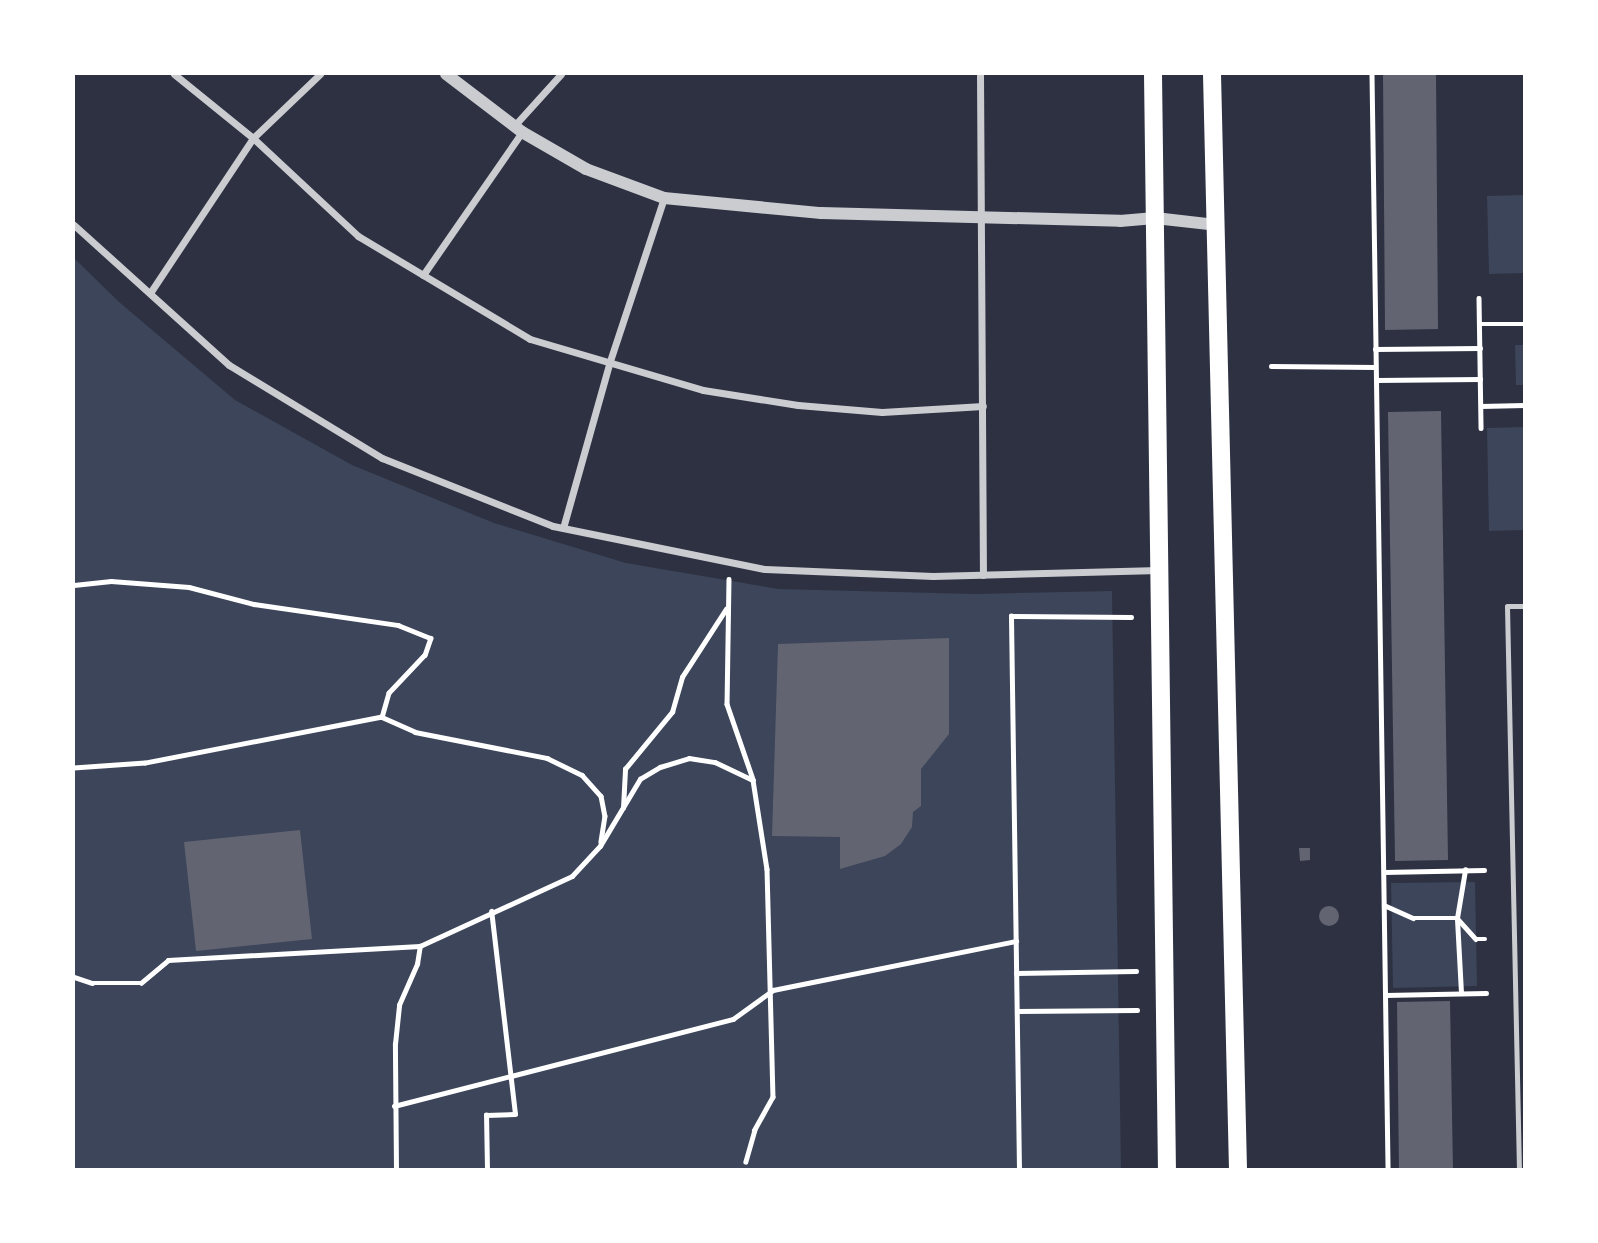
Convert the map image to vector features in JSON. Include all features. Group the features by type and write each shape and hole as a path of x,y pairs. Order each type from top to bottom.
{"main road":[{"path":"1153,74 1167,1170"},
{"path":"1212,74 1238,1170"}],"street":[{"path":"174,74 253,138 358,236 530,339 703,390 798,405 882,411 983,406"},
{"path":"149,293 253,138 320,74"},
{"path":"446,74 518,129 586,169 664,198 821,213 1155,218 1216,225"},
{"path":"423,275 518,129 561,74"},
{"path":"981,74 983,575"},
{"path":"563,528 609,364 664,198"},
{"path":"74,225 229,365 382,458 563,528 765,569 983,575 1160,569"}],"lane":[{"path":"1520,1170 1507,606 1524,606"},
{"path":"1517,1018 1524,1017"}],"path":[{"path":"1372,74 1388,1170"},
{"path":"1479,298 1481,428"},
{"path":"1480,324 1524,324"},
{"path":"1375,349 1480,348"},
{"path":"1270,366 1375,366"},
{"path":"1376,380 1480,379"},
{"path":"1481,406 1524,405"},
{"path":"730,562 726,609 727,704 753,780 767,869 774,990 773,1097 755,1130 746,1162"},
{"path":"74,586 111,581 189,587 254,604 398,625 431,638 425,655 389,693 382,717"},
{"path":"623,812 625,769 673,712 682,677 726,609"},
{"path":"1019,1170 1011,616 1131,617"},
{"path":"74,768 145,763 382,717 415,732 547,758 582,775 601,796 605,816 600,846"},
{"path":"74,977 92,983 141,983 168,960 419,946 572,876 600,846 623,812 640,779 689,758 715,762 753,780"},
{"path":"1461,993 1457,918 1465,870"},
{"path":"1384,872 1484,870"},
{"path":"1384,905 1413,918 1457,918 1476,939 1485,939"},
{"path":"487,1170 486,1115 515,1114 491,911"},
{"path":"394,1106 733,1019 774,990 1016,941"},
{"path":"396,1170 394,1106 399,1005 417,964 419,946"},
{"path":"1016,973 1136,971"},
{"path":"1385,995 1486,992"},
{"path":"1017,1011 1137,1010"}],"shaded area":[{"path":"1524,195 1524,273 1489,274 1487,196"},
{"path":"74,258 119,302 235,400 352,465 494,523 626,563 778,589 975,594 1112,591 1121,1169 74,1169"},
{"path":"1515,345 1524,345 1524,385 1516,385"},
{"path":"1524,427 1524,530 1489,531 1487,428"},
{"path":"1475,882 1477,986 1393,988 1391,883"}],"building":[{"path":"1383,74 1436,74 1438,329 1385,330"},
{"path":"1441,411 1448,860 1395,861 1388,412"},
{"path":"949,638 949,734 921,769 921,806 913,812 912,827 901,844 885,856 840,869 840,837 772,836 778,644"},
{"path":"300,830 312,939 196,951 184,842"},
{"path":"1299,848 1310,848 1310,860 1300,861"},
{"path":"1329,906 1336,909 1339,916 1336,923 1329,926 1322,923 1319,916 1322,909"},
{"path":"1450,1001 1453,1170 1399,1170 1397,1002"}]}
